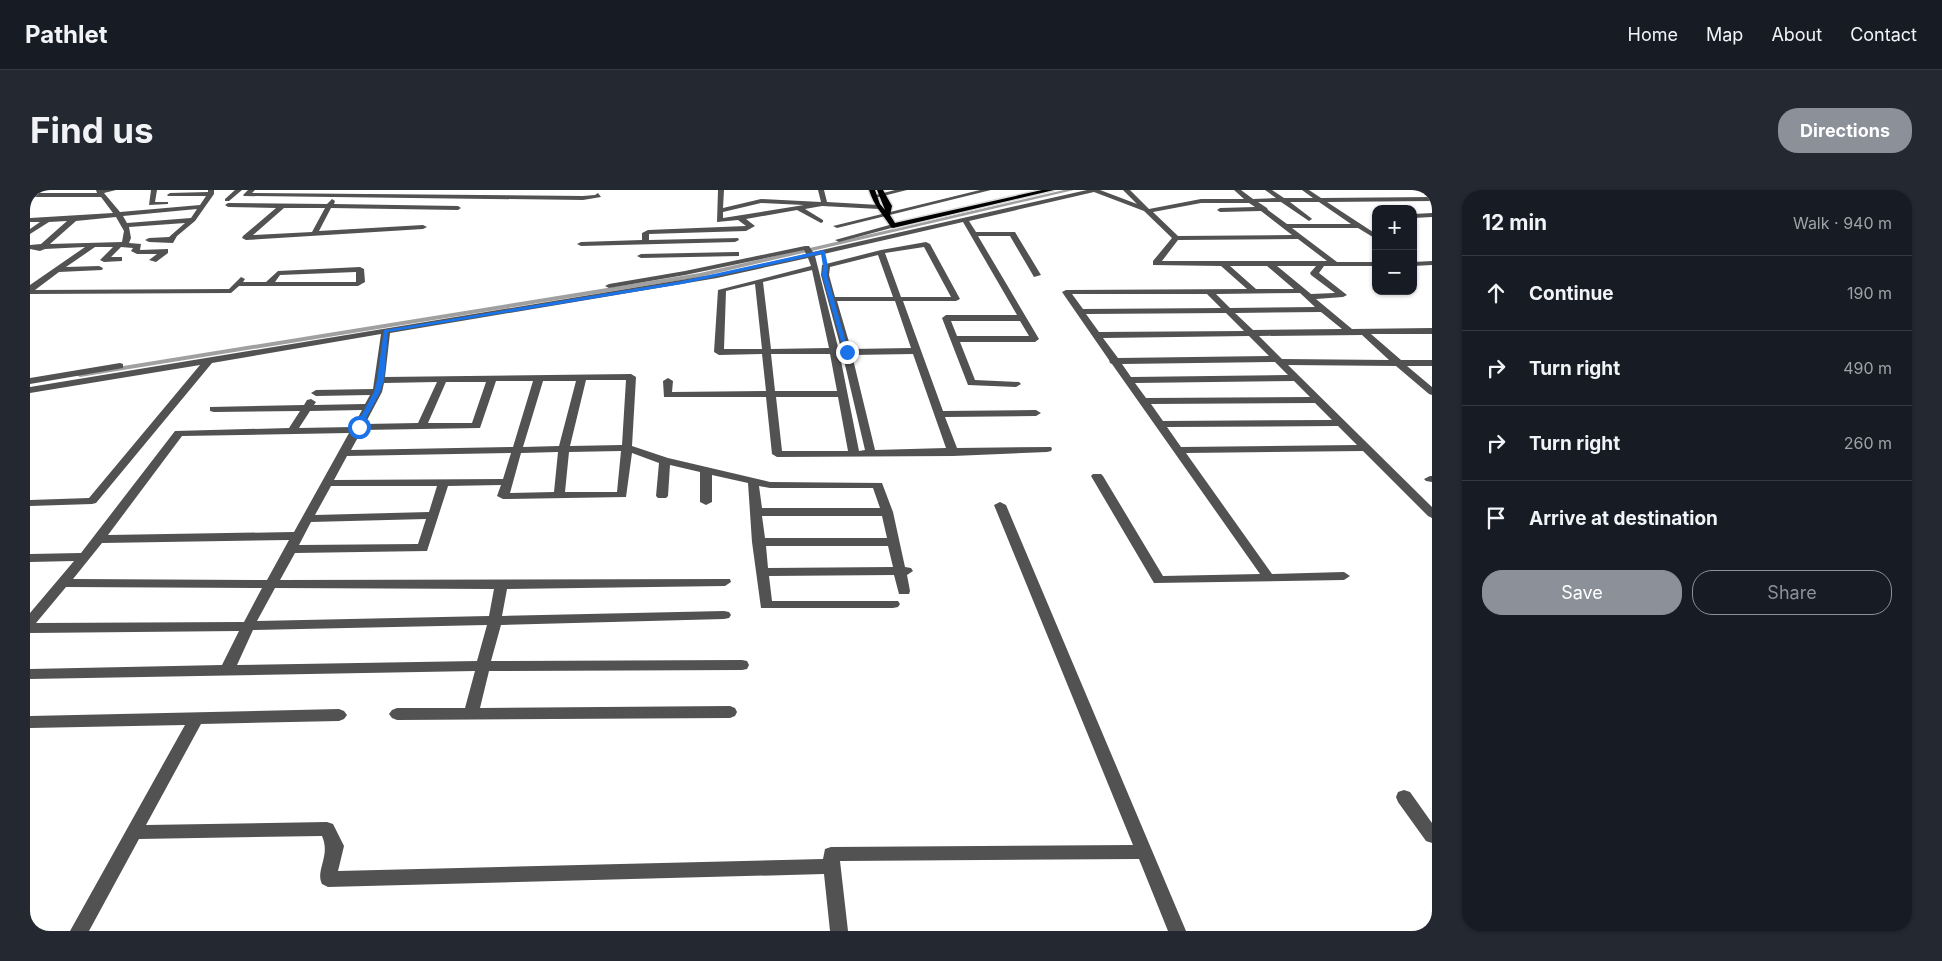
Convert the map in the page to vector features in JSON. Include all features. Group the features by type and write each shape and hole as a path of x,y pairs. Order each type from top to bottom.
{"main road":[{"path":"877,197 893,226 1051,190"},
{"path":"877,197 889,205 890,211 887,215"}],"street":[{"path":"30,195 113,190"},
{"path":"154,190 151,204 202,205"},
{"path":"239,190 228,203 282,206 458,208"},
{"path":"252,190 246,195 583,198 598,197 598,195"},
{"path":"721,190 719,221 824,202"},
{"path":"821,190 824,202"},
{"path":"719,208 761,201 824,202 877,197 904,190"},
{"path":"838,226 988,190"},
{"path":"30,390 682,283 821,248 965,220 1095,190 1147,211 1197,201 1432,199"},
{"path":"1126,190 1176,238 1301,237"},
{"path":"1237,190 1335,264"},
{"path":"1268,190 1309,219"},
{"path":"1306,190 1372,234"},
{"path":"1349,190 1365,200"},
{"path":"100,192 127,225 128,237 125,244 121,245 104,260 119,258"},
{"path":"149,240 171,240 193,220 211,192"},
{"path":"170,194 211,192"},
{"path":"314,234 328,206 337,196"},
{"path":"30,220 74,219 202,205"},
{"path":"282,206 246,238 423,227"},
{"path":"798,208 821,221"},
{"path":"1220,210 1294,209"},
{"path":"1417,216 1432,215"},
{"path":"646,242 646,233 648,232 746,229 752,226 740,218"},
{"path":"1277,219 1348,218"},
{"path":"30,256 74,219"},
{"path":"30,232 47,220"},
{"path":"127,225 193,220"},
{"path":"954,339 1035,338 965,220"},
{"path":"351,232 356,222"},
{"path":"821,248 893,226"},
{"path":"1287,226 1359,226"},
{"path":"735,258 736,229"},
{"path":"974,234 1012,234 1037,275"},
{"path":"1176,238 1156,263 1372,264"},
{"path":"581,244 735,240"},
{"path":"826,266 881,252 926,244 956,299 833,299"},
{"path":"30,247 121,245 138,246 136,252 165,250 152,260"},
{"path":"30,290 92,246"},
{"path":"821,248 826,266 825,275 847,352 871,454"},
{"path":"641,256 735,258 808,251"},
{"path":"808,251 815,268 834,351 854,454"},
{"path":"881,252 953,452"},
{"path":"30,381 659,278 735,258"},
{"path":"1417,263 1432,263"},
{"path":"1224,264 1254,291"},
{"path":"1270,264 1350,332"},
{"path":"1309,297 1343,295 1314,273 1322,264"},
{"path":"57,270 99,268"},
{"path":"30,290 230,291 239,281 268,284 361,282 360,268 278,273 268,284"},
{"path":"815,268 722,290 719,352 834,351"},
{"path":"329,284 336,269"},
{"path":"759,281 777,454 871,454 1047,449"},
{"path":"1269,578 1066,292 1302,291"},
{"path":"1210,292 1231,310 1432,514"},
{"path":"1079,312 1323,309"},
{"path":"1016,384 971,383 946,318 1024,318"},
{"path":"227,670 248,626 358,429 379,386 386,331"},
{"path":"1097,337 1350,332 1432,333"},
{"path":"1255,334 1366,335 1432,333"},
{"path":"1366,335 1431,391"},
{"path":"847,352 916,351"},
{"path":"30,503 92,501 209,360"},
{"path":"1113,360 1432,362"},
{"path":"292,431 318,389 379,386 444,379 539,377 631,377 622,495 503,496 539,377"},
{"path":"559,496 564,449 582,377"},
{"path":"30,622 99,539 180,433 476,426 492,378"},
{"path":"1127,380 1297,378"},
{"path":"422,426 444,379"},
{"path":"668,381 667,395 841,394"},
{"path":"1142,401 1320,400"},
{"path":"214,409 369,407"},
{"path":"939,414 1036,412"},
{"path":"1158,424 1342,423"},
{"path":"344,453 627,448 666,461 770,485 878,485 887,512 893,542 903,571 904,591"},
{"path":"1178,450 1368,448"},
{"path":"662,496 666,461"},
{"path":"706,471 706,502"},
{"path":"1097,476 1159,580 1344,576"},
{"path":"290,550 423,548 444,482"},
{"path":"327,484 508,482"},
{"path":"753,482 766,605 892,604"},
{"path":"1000,505 1177,931"},
{"path":"756,512 887,512"},
{"path":"307,519 434,515"},
{"path":"99,539 298,536"},
{"path":"758,542 893,542"},
{"path":"30,558 84,557"},
{"path":"762,572 903,571"},
{"path":"62,583 501,585 725,582"},
{"path":"471,713 495,620 501,585"},
{"path":"30,628 248,626 724,616"},
{"path":"30,674 483,666 742,665"},
{"path":"397,714 730,712"},
{"path":"30,722 339,715"},
{"path":"79,931 196,719"},
{"path":"1404,797 1432,836"},
{"path":"134,832 327,829 335,846 328,879 832,866"},
{"path":"839,931 831,854 1145,852"}],"waterway":[{"path":"80,375 700,275 1071,190"}],"route":[{"path":"359,427 377,392 386,331 682,283 762,267 823,252 826,266 824,270 825,275 847,352"}]}
